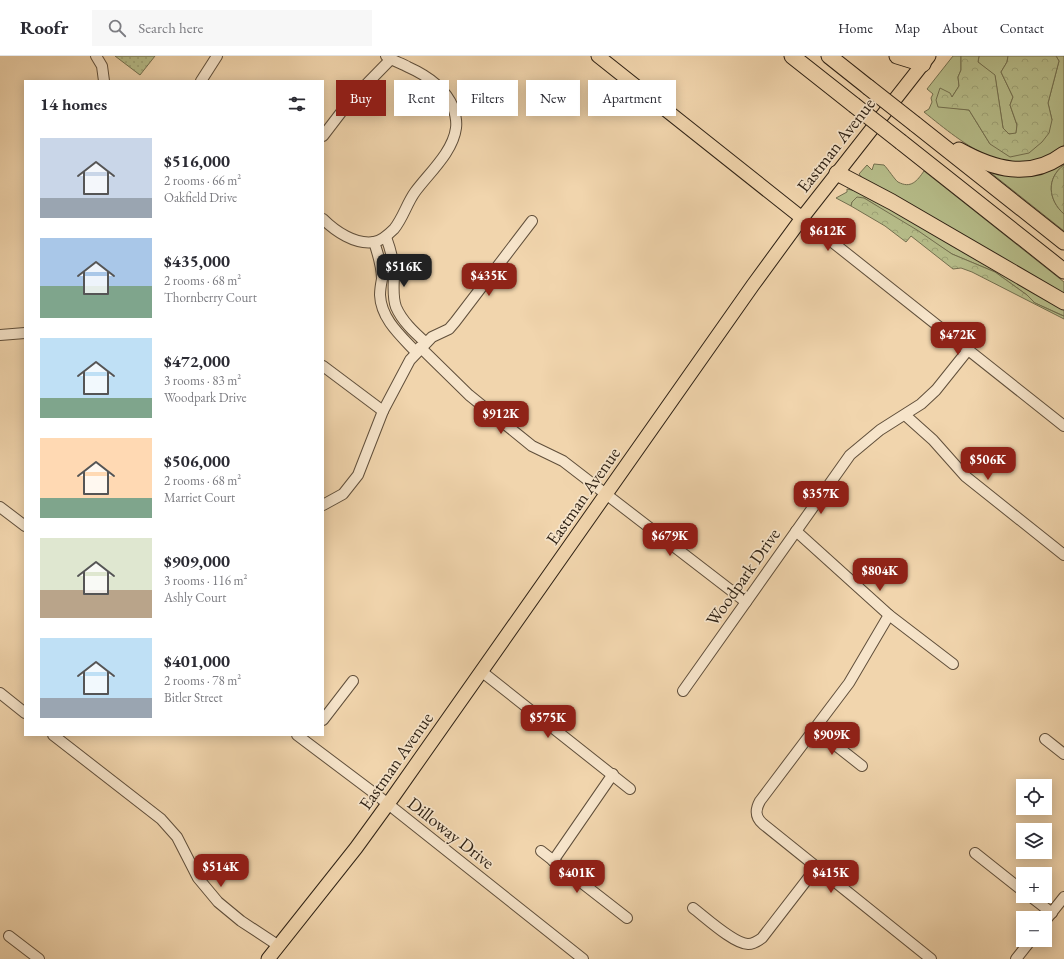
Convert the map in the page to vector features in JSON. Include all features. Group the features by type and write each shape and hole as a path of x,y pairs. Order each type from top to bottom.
{"highway":[{"path":"792,56 1064,271"},
{"path":"829,56 1064,242"},
{"path":"897,56 926,60"},
{"path":"917,125 975,159 1008,170 1041,167 1064,154"},
{"path":"837,173 892,202 1064,302"}],"main road":[{"path":"598,56 802,218"},
{"name":"Eastman Avenue","path":"268,959 388,804 753,285 802,218 926,60"}],"street":[{"path":"96,56 102,66 104,80"},
{"path":"203,80 217,56"},
{"path":"324,134 349,102 373,79 389,58 409,67 436,85 446,95 456,118 456,128 447,150 415,192 394,228 386,237 374,242 351,239 338,232 324,219"},
{"path":"802,218 1064,426"},
{"path":"324,505 335,500 351,486 358,476 383,411 402,372 420,347 432,337 449,329 532,221"},
{"path":"386,237 392,256 395,305 420,347"},
{"path":"374,242 380,260 382,278 380,295 384,312 391,326 420,347 469,395 532,446 563,461 746,602"},
{"path":"0,335 24,332"},
{"name":"Woodpark Drive","path":"683,691 850,455 880,430 905,415 936,390 968,350"},
{"path":"324,367 383,411"},
{"path":"905,415 933,440 965,476 1064,555"},
{"path":"0,507 24,525"},
{"path":"796,531 889,615 953,664"},
{"path":"889,615 849,683 760,801 756,813 758,820 931,959"},
{"path":"481,671 541,720 613,774 630,789"},
{"path":"324,719 353,681"},
{"path":"0,693 24,712"},
{"path":"815,729 862,766"},
{"path":"54,736 161,819 177,837 198,878 218,902 241,921 279,946"},
{"name":"Dilloway Drive","path":"309,738 388,804 583,959"},
{"path":"1045,739 1064,754"},
{"path":"553,861 613,774"},
{"path":"541,851 627,918"},
{"path":"975,854 1016,886"},
{"path":"693,908 736,940 747,944 755,943 762,938 816,868"},
{"path":"1052,913 1064,897"},
{"path":"1039,903 1049,911"},
{"path":"9,936 39,959"},
{"path":"1016,959 1025,947"}],"green space":[{"path":"115,56 155,56 140,75"},
{"path":"953,56 961,56 961,70 958,77 959,86 952,97 938,106 969,110 990,144 1052,120 1048,103 1059,61 1056,56 1064,56 1064,145 1045,157 1027,162 1008,162 990,157 973,148 956,137 924,112 929,109 932,102 931,98 933,94 927,89"},
{"path":"961,56 979,56 978,62 995,75 1003,128 1009,134 1016,133 1017,125 1010,105 1013,97 1001,72 1007,62 1008,56 1056,56 1059,61 1048,103 1052,120 1049,133 1042,142 1029,153 1010,157 990,144 969,110 938,107 936,100 940,88 950,93 952,97 959,86 958,77 961,70"},
{"path":"979,56 1008,56 1007,62 1001,72 1013,97 1010,105 1017,125 1016,134 1009,134 1003,128 995,76 978,62"},
{"path":"1064,161 1064,165 1054,176 1051,189 1055,202 1064,214 1064,231 986,169"},
{"path":"874,164 884,165 898,182 907,185 916,181 924,171 1064,282 1064,296 863,179 859,174 867,165 872,170"},
{"path":"1064,165 1064,214 1055,202 1051,189 1054,176"},
{"path":"847,189 860,192 1064,309 1064,316 1035,303 1027,295 995,272 952,254 864,198 852,202 851,206 836,198 847,192"},
{"path":"857,197 864,198 917,230 952,254 995,272 1027,295 1035,303 1064,316 1064,319 972,272 961,268 953,269 911,236 906,242 885,226 851,206 852,202"}]}
